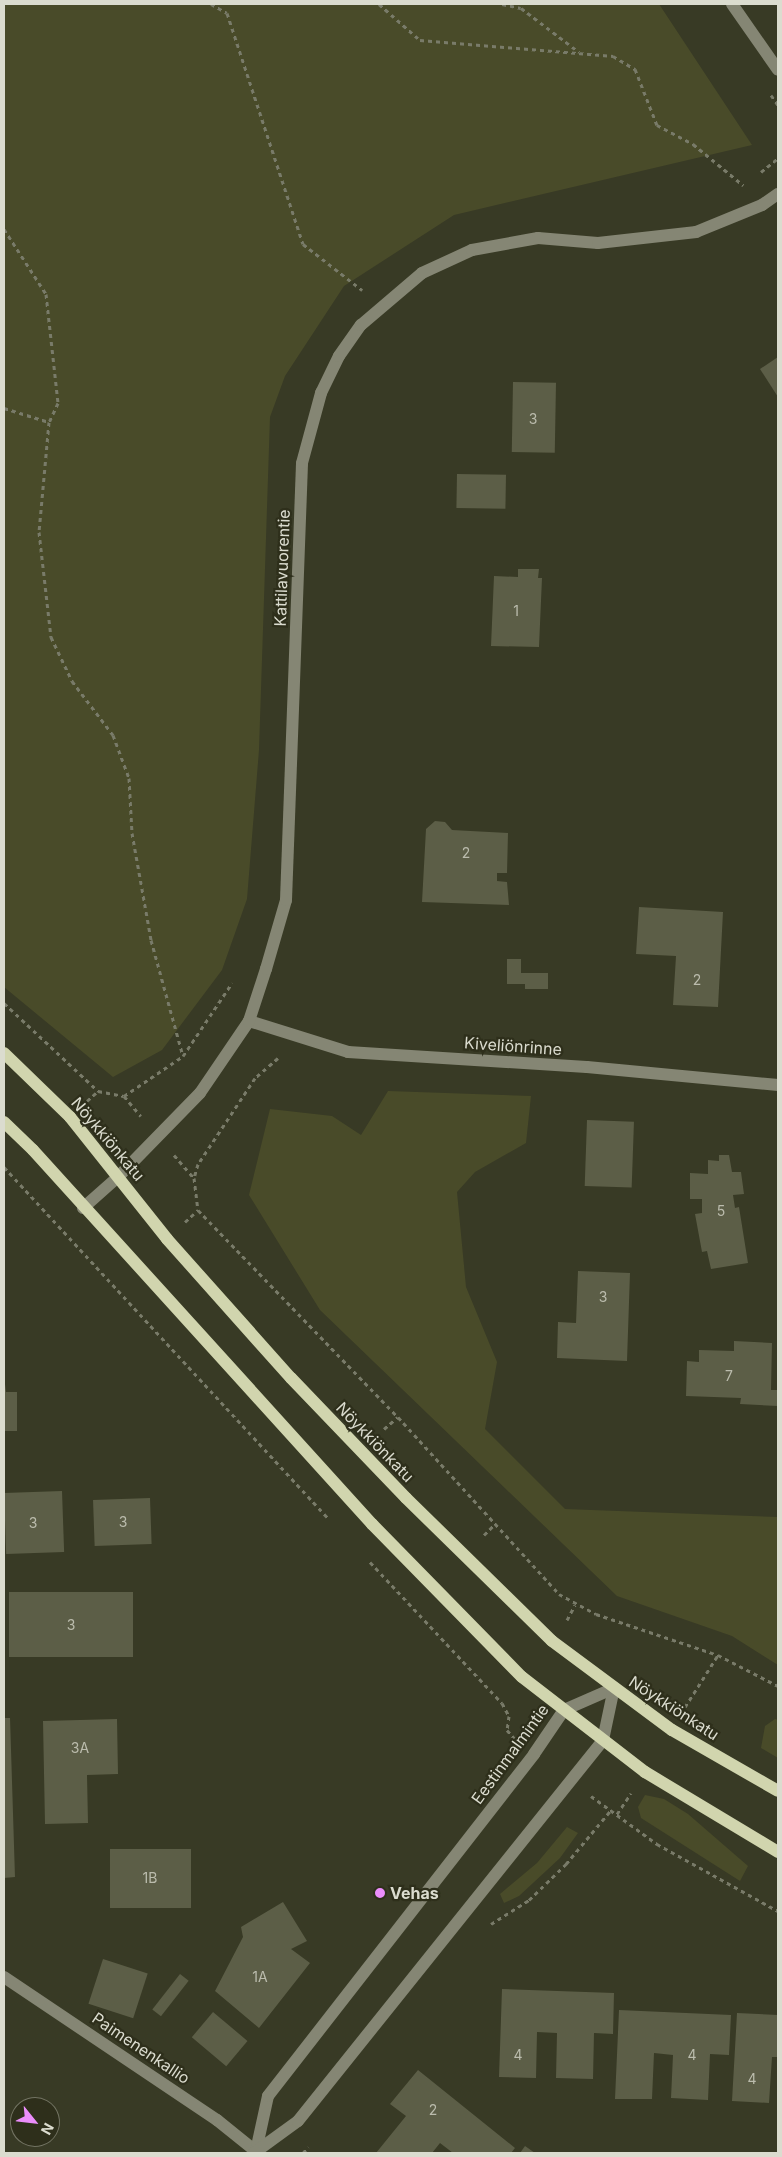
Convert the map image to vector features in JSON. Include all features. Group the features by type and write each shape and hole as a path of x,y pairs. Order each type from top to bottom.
{"main road":[{"name":"Nöykkiönkatu","path":"4,1053 70,1117 119,1176 167,1239 291,1378 386,1477 552,1641 672,1730 778,1791"},
{"path":"4,1122 33,1150 83,1208 137,1263 372,1524 522,1677 645,1772 778,1852"}],"street":[{"path":"732,4 778,70"},
{"name":"Kattilavuorentie","path":"83,1208 119,1176 200,1093 249,1020 286,900 302,463 321,393 339,356 361,325 422,273 472,250 538,238 598,243 696,232 762,205 778,194"},
{"name":"Kiveliönrinne","path":"249,1020 348,1052 587,1066 778,1085"},
{"path":"256,2152 298,2121 603,1740 614,1688"},
{"name":"Eestinmalmintie","path":"256,2152 268,2096 534,1754 564,1710 614,1688"},
{"name":"Paimenenkallio","path":"4,1976 217,2120 256,2152"}],"path":[{"path":"211,4 227,13 303,244 363,291 381,308"},
{"path":"379,4 420,40 613,56 635,69 658,125 693,144 744,187 762,205"},
{"path":"502,4 521,8 579,52"},
{"path":"758,175 778,158"},
{"path":"737,190 751,181"},
{"path":"4,229 46,294 58,403 48,422 39,532 51,637 72,680 113,734 130,778 132,833 151,940 183,1056"},
{"path":"356,298 371,286"},
{"path":"4,408 48,422"},
{"path":"4,1003 98,1091 124,1096 183,1056 232,983 235,974"},
{"path":"292,1034 274,1063 255,1078 198,1164 194,1178 198,1210 398,1417 559,1594 575,1605 718,1655 778,1686"},
{"path":"4,1167 332,1522"},
{"path":"384,1429 398,1417"},
{"path":"484,1535 495,1524"},
{"path":"366,1558 502,1703 509,1716 507,1730 520,1744"},
{"path":"681,1714 718,1655"},
{"path":"617,1814 630,1794"},
{"path":"595,1799 657,1844 778,1911"},
{"path":"482,1929 528,1900 566,1864 611,1810"},
{"path":"303,2153 312,2142"}],"green space":[{"path":"4,4 659,4 752,145 454,215 344,286 285,376 270,417 259,750 247,899 222,970 162,1050 113,1077 4,987"},
{"path":"388,1091 531,1096 526,1143 475,1172 457,1192 466,1287 497,1362 485,1429 565,1509 778,1517 778,1665 732,1636 617,1596 320,1310 249,1195 270,1109 332,1116 361,1135"},
{"path":"775,1719 778,1720 778,1758 761,1748 765,1726"},
{"path":"645,1795 664,1799 688,1814 748,1866 740,1881 641,1818 638,1807"},
{"path":"567,1827 578,1833 560,1858 519,1896 504,1903 500,1894 537,1863"}],"building":[{"path":"778,357 778,397 760,369"},
{"path":"513,382 556,383 555,453 512,452"},
{"path":"457,474 506,475 505,509 456,508"},
{"path":"518,569 539,569 538,578 542,578 539,647 491,646 494,576 518,577"},
{"path":"435,821 445,822 452,830 508,833 507,873 497,873 497,881 507,882 509,905 422,902 426,829"},
{"path":"639,907 723,912 718,1007 673,1005 676,956 636,954"},
{"path":"507,959 521,959 521,973 548,973 548,989 525,989 525,984 507,984"},
{"path":"587,1120 634,1122 632,1188 585,1186"},
{"path":"719,1155 729,1155 732,1172 741,1172 744,1194 733,1195 735,1208 739,1207 748,1263 711,1269 707,1251 702,1252 695,1214 702,1213 702,1199 690,1199 690,1173 708,1174 708,1160 719,1161"},
{"path":"578,1271 630,1273 627,1361 557,1358 558,1322 576,1323"},
{"path":"734,1341 772,1343 771,1390 778,1390 778,1406 740,1404 741,1398 686,1396 687,1361 699,1362 699,1350 734,1351"},
{"path":"4,1376 6,1392 17,1392 17,1431 4,1431"},
{"path":"62,1491 64,1552 6,1554 4,1493"},
{"path":"150,1498 152,1544 95,1546 93,1500"},
{"path":"9,1592 133,1592 133,1657 9,1657"},
{"path":"4,1718 10,1718 15,1877 4,1878"},
{"path":"117,1719 118,1774 87,1775 88,1823 45,1824 43,1721"},
{"path":"110,1849 191,1849 191,1908 110,1908"},
{"path":"283,1902 307,1941 291,1949 310,1963 259,2028 215,1991 243,1937 241,1927"},
{"path":"103,1959 148,1974 133,2018 88,2004"},
{"path":"180,1974 189,1981 161,2016 152,2009"},
{"path":"502,1989 614,1993 613,2034 594,2033 593,2079 556,2078 557,2033 537,2032 536,2078 499,2077"},
{"path":"619,2010 731,2015 729,2055 710,2054 708,2100 671,2098 673,2055 654,2053 652,2099 615,2099"},
{"path":"213,2012 247,2041 226,2066 192,2037"},
{"path":"737,2013 778,2015 778,2057 772,2057 769,2103 732,2101"},
{"path":"418,2070 515,2148 511,2153 453,2153 440,2143 432,2153 376,2153 406,2116 390,2104"},
{"path":"525,2146 535,2153 520,2153"}],"place":[{"name":"Vehas","path":"380,1893"}]}
